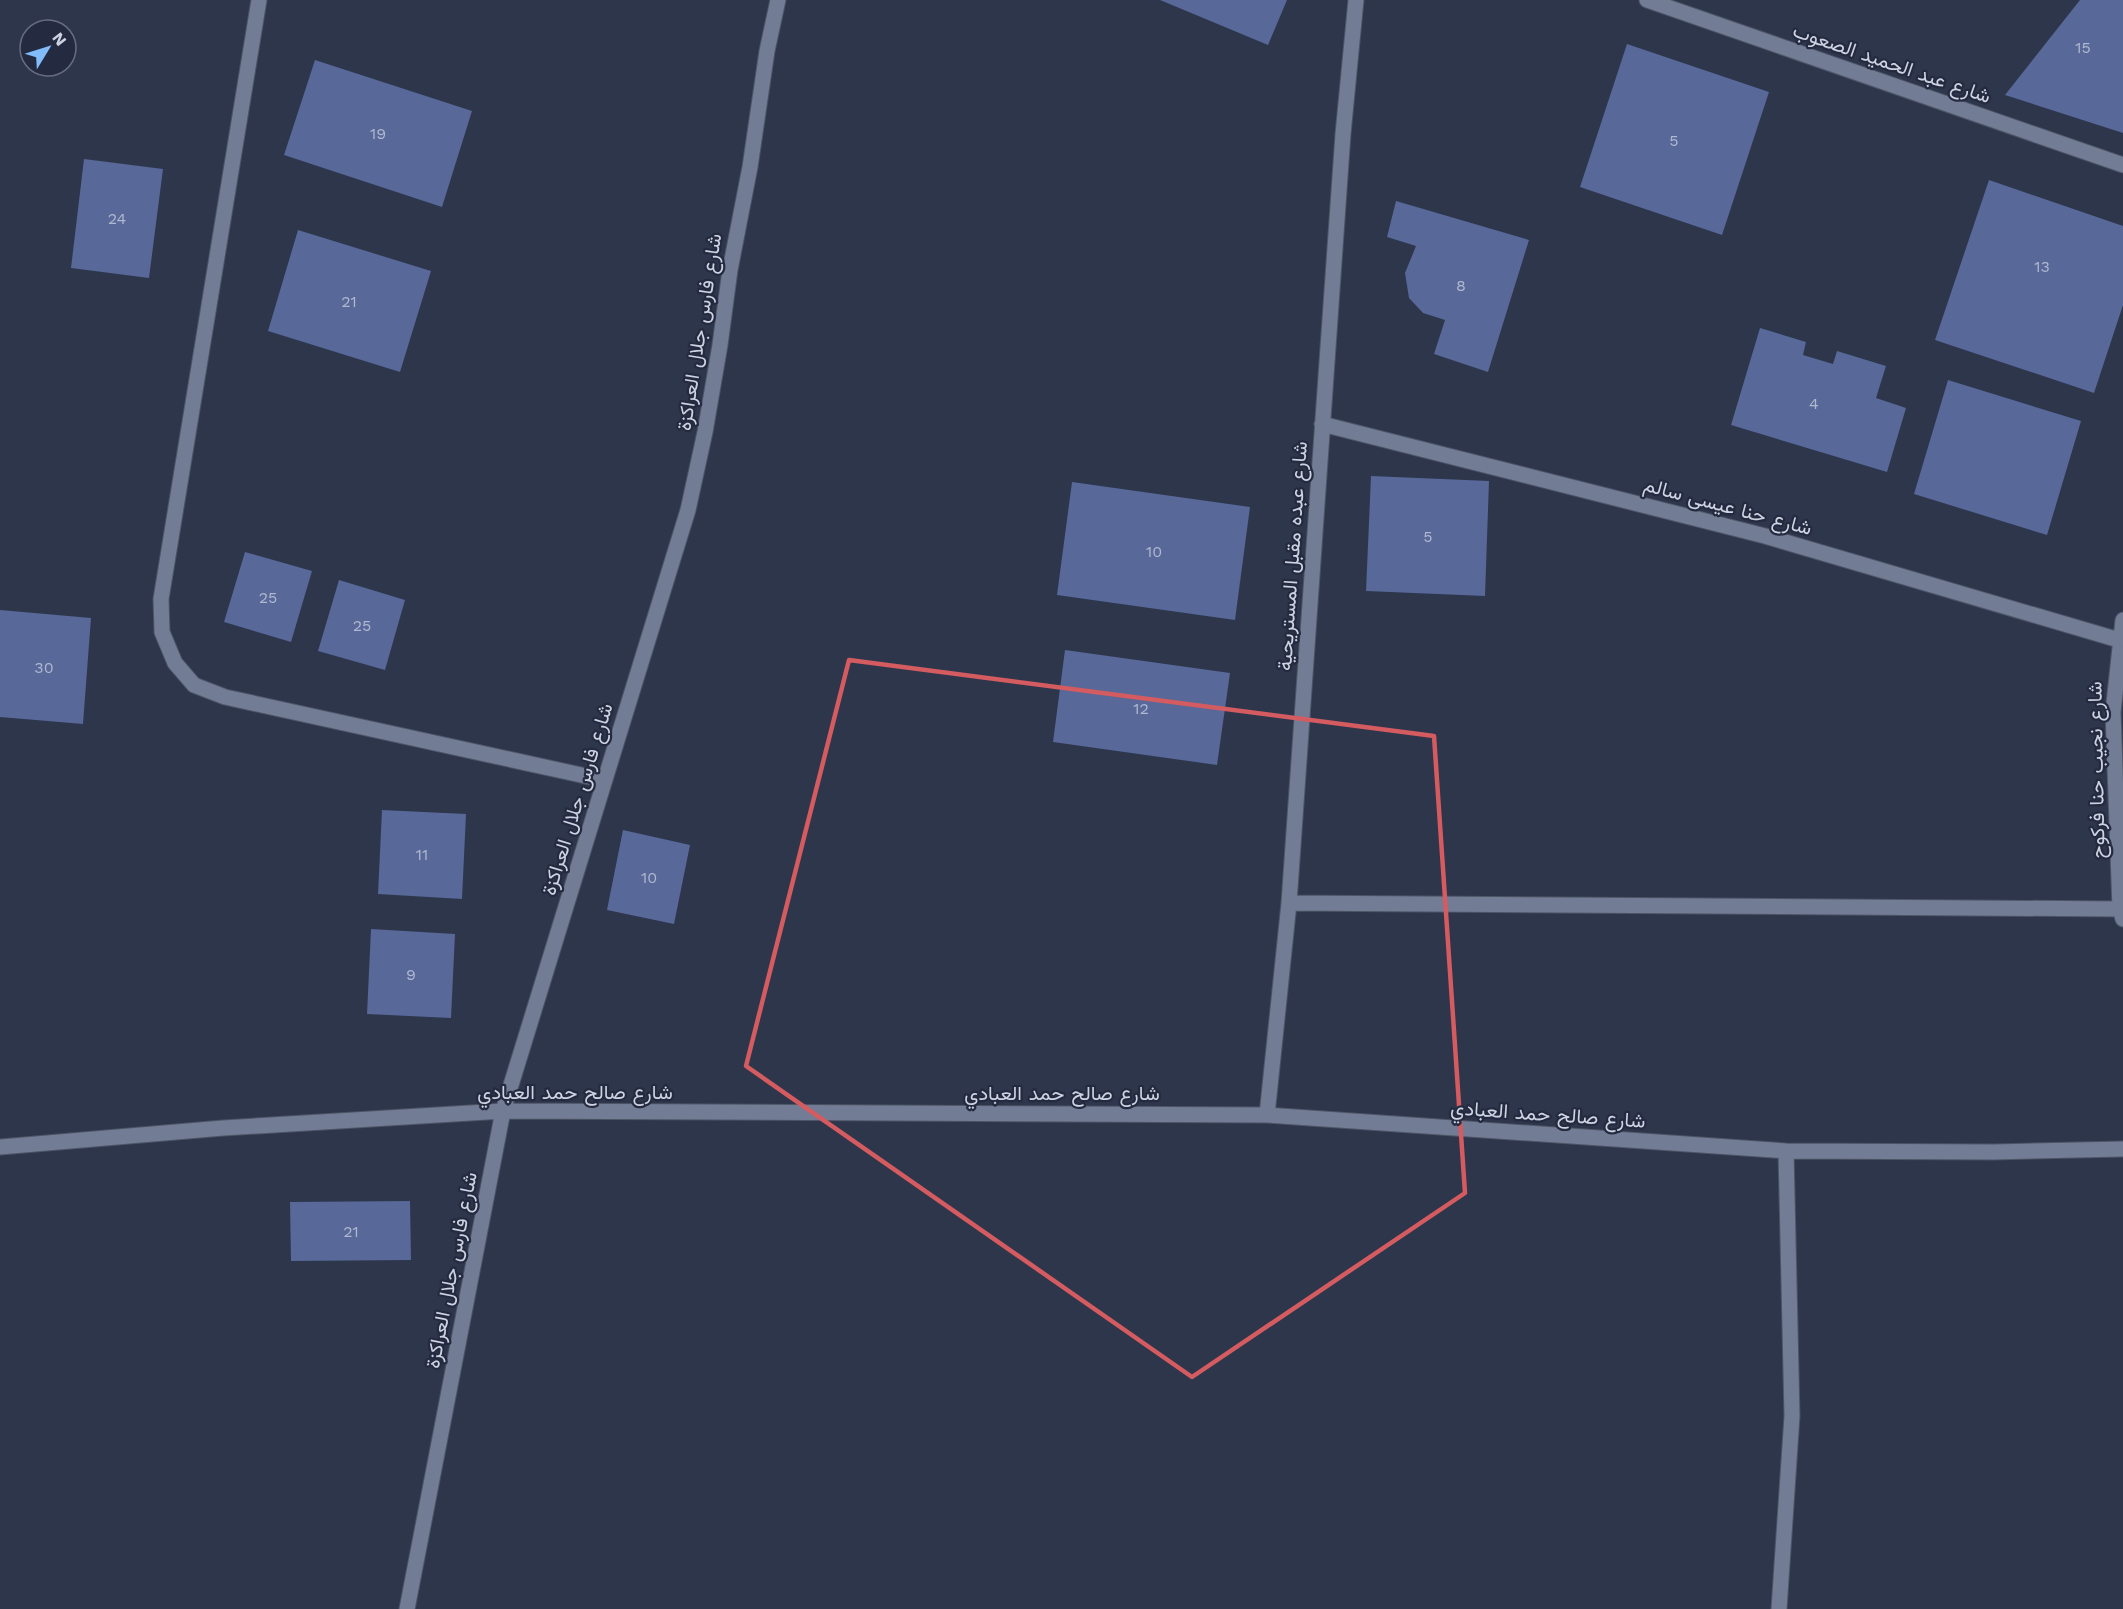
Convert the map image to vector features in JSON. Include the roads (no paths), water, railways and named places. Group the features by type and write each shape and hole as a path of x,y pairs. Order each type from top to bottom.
{"street":[{"path":"259,0 161,599 162,632 175,663 194,685 225,697 604,780"},
{"name":"شارع فارس جلال العراكزة","path":"407,1609 503,1112 688,510 713,388 730,270 750,167 767,51 778,0"},
{"name":"شارع عبده مقبل المستريحية","path":"1267,1115 1289,903 1343,134 1356,0"},
{"name":"شارع عبد الحميد الصعوب","path":"1647,0 2123,165"},
{"name":"شارع حنا عيسى سالم","path":"1322,424 1765,536 2119,640"},
{"name":"شارع نجيب حنا فركوح","path":"2121,914 2113,712 2119,640 2123,620"},
{"path":"1289,903 2121,914"},
{"name":"شارع صالح حمد العبادي","path":"0,1147 223,1128 503,1112 1267,1115 1786,1151 1994,1152 2123,1149"},
{"path":"1779,1609 1792,1416 1786,1151"}]}
